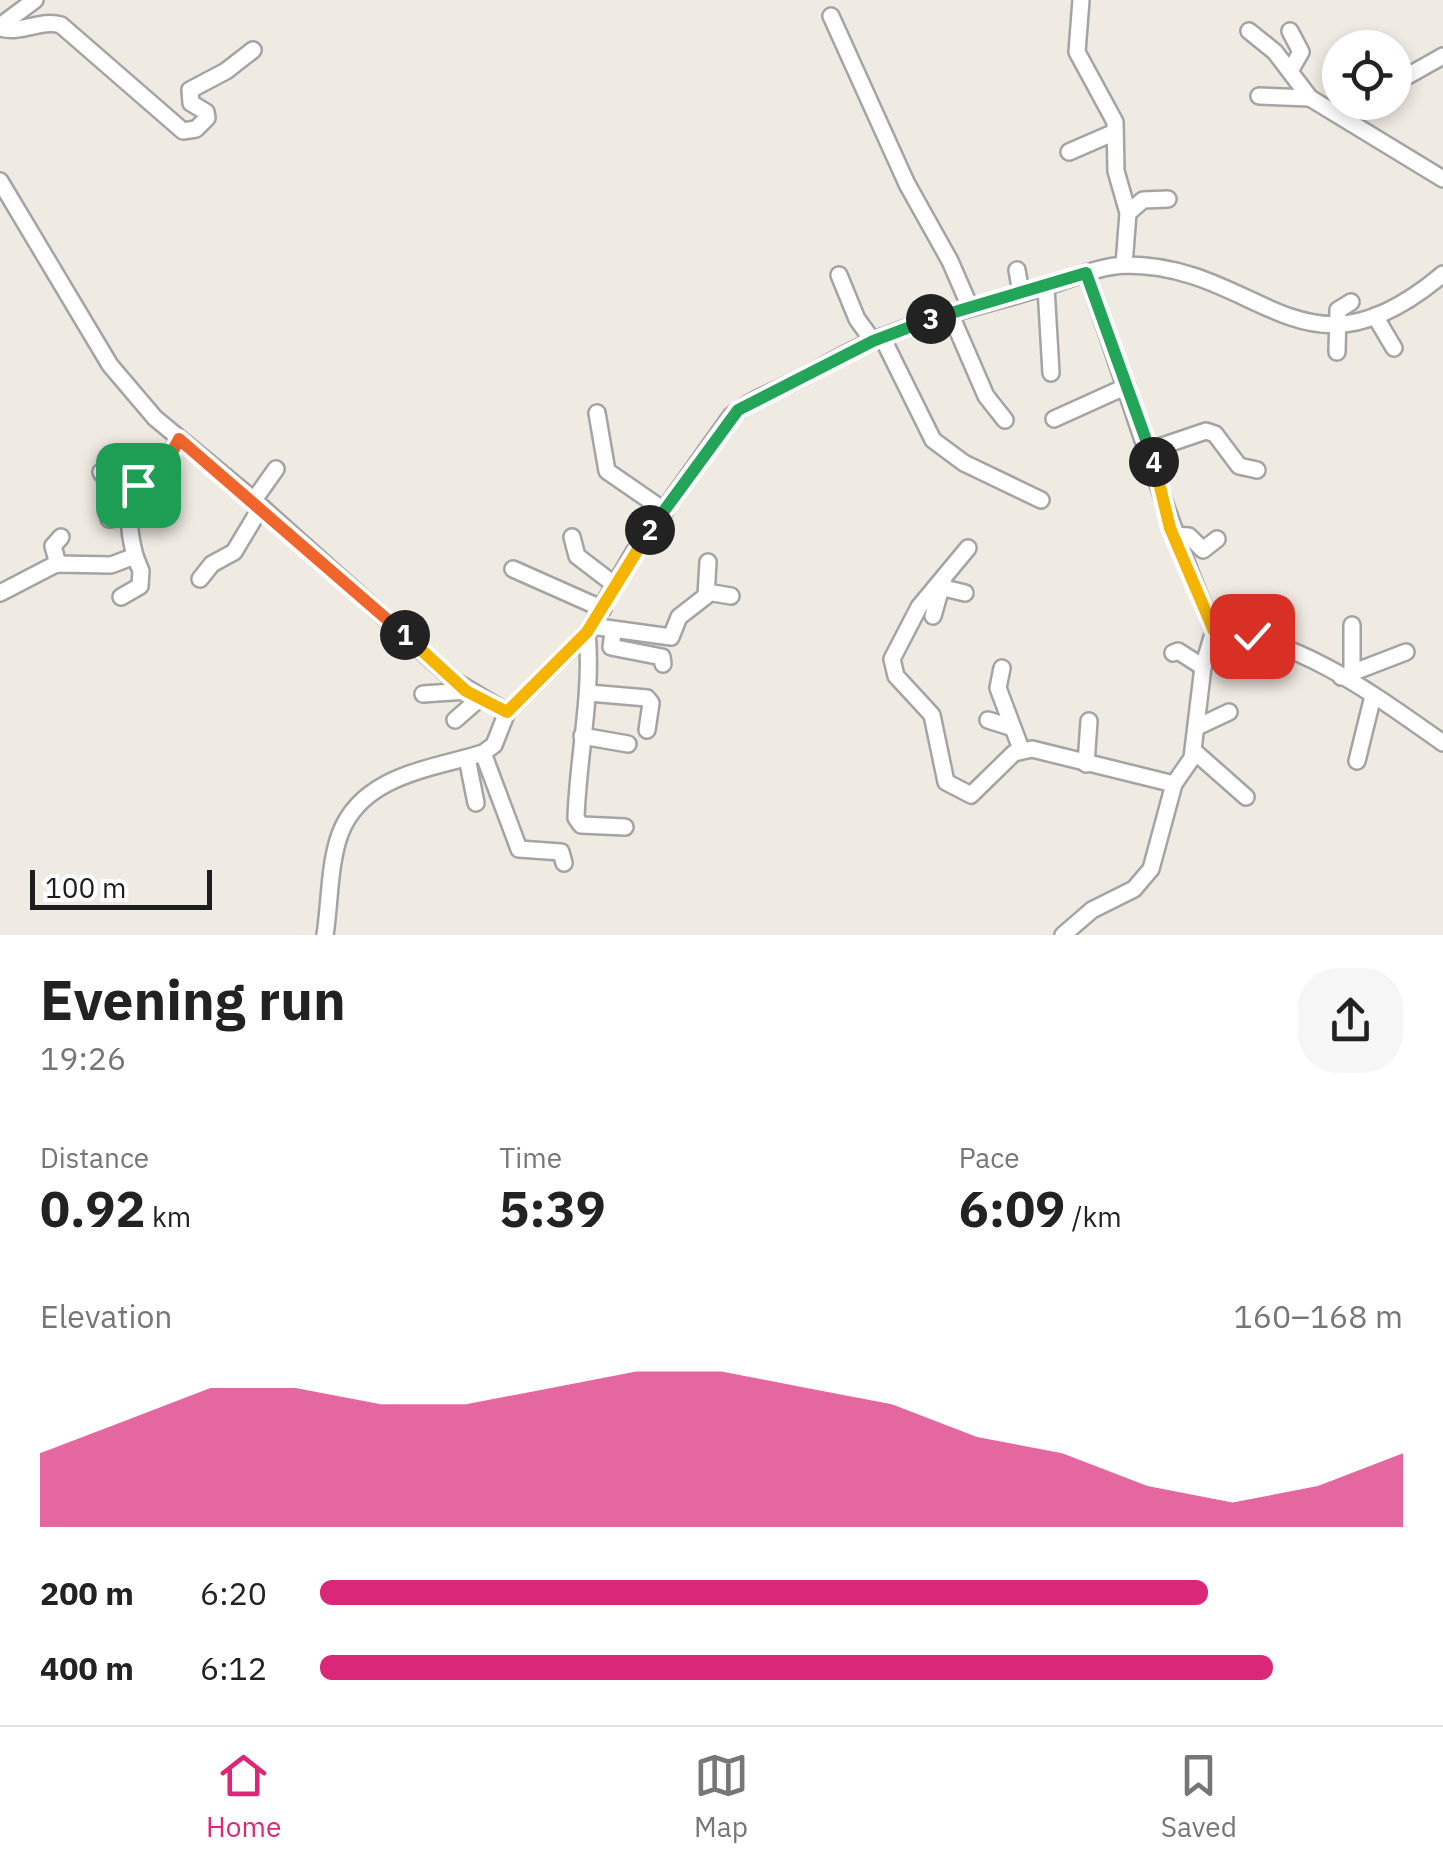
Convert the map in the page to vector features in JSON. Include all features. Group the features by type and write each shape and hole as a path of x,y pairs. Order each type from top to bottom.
{"street":[{"path":"0,27 35,0"},
{"path":"1081,0 1083,14 1075,44 1110,108 1116,170 1128,213 1124,265"},
{"path":"831,16 907,184 950,261 970,307"},
{"path":"0,27 15,31 48,22 62,24 141,90 182,132 196,129 207,118 206,112 191,102 190,90 226,72 253,50"},
{"path":"1248,30 1310,98"},
{"path":"1290,31 1302,52 1290,72"},
{"path":"1412,73 1443,56"},
{"path":"1258,96 1322,102"},
{"path":"1357,120 1443,179"},
{"path":"1069,152 1115,132"},
{"path":"0,181 7,206 131,391 179,439 257,503 472,695 507,712"},
{"path":"1128,213 1143,200 1168,199"},
{"path":"325,935 340,834 358,804 382,784 475,756 494,745 507,712 589,629 665,511 738,410 877,339 970,307 1124,265 1176,272 1302,323 1337,326 1376,316 1413,298 1443,274"},
{"path":"1017,270 1021,294"},
{"path":"1063,935 1092,910 1143,881 1156,853 1174,784 1194,751 1203,667 1214,631 1173,535 1150,450 1086,273"},
{"path":"839,275 850,306 877,339 933,440 964,464 1041,500"},
{"path":"1046,287 1052,373"},
{"path":"1337,352 1338,310 1351,302"},
{"path":"950,313 986,396 1005,420"},
{"path":"1376,316 1394,348"},
{"path":"1054,419 1127,386"},
{"path":"117,404 131,391"},
{"path":"597,413 607,472 665,511"},
{"path":"1150,450 1206,431 1214,434 1239,466 1257,470"},
{"path":"120,597 140,586 130,510 138,485 159,472 179,439"},
{"path":"200,579 212,564 234,552 276,469"},
{"path":"101,472 130,510"},
{"path":"159,472 165,505"},
{"path":"109,519 130,510"},
{"path":"1173,535 1188,536 1203,550 1217,539"},
{"path":"61,537 53,546 70,582"},
{"path":"572,537 577,556 615,585"},
{"path":"968,548 944,583 919,607 892,658 896,676 927,705 940,770 952,788 964,795 979,791 1021,749"},
{"path":"0,593 62,564 110,565 135,556"},
{"path":"589,629 671,637 680,617 706,592 708,562"},
{"path":"514,569 604,609"},
{"path":"944,583 965,593"},
{"path":"933,616 944,583"},
{"path":"706,592 731,596"},
{"path":"1346,675 1352,625"},
{"path":"589,629 588,693 576,818 581,824 624,827"},
{"path":"1214,631 1252,636 1346,675 1443,743"},
{"path":"613,633 611,646 662,657 664,664"},
{"path":"1173,653 1178,650 1203,667"},
{"path":"1346,675 1406,652"},
{"path":"1002,668 998,688 1021,749"},
{"path":"588,693 647,698 652,703 647,730"},
{"path":"423,694 472,695"},
{"path":"456,720 472,695"},
{"path":"1357,760 1373,696"},
{"path":"1197,726 1229,712"},
{"path":"988,720 1010,727"},
{"path":"1086,764 1089,721"},
{"path":"582,736 628,744"},
{"path":"1021,749 1174,784"},
{"path":"1194,751 1246,797"},
{"path":"475,756 476,803"},
{"path":"475,756 515,842 525,851 564,853 564,863"}],"route":[{"path":"138,485 159,472 179,439 254,500 466,691 507,712 587,632 604,609 634,552 738,410 882,337 1086,273 1140,420 1170,528 1214,631 1252,636"}]}
